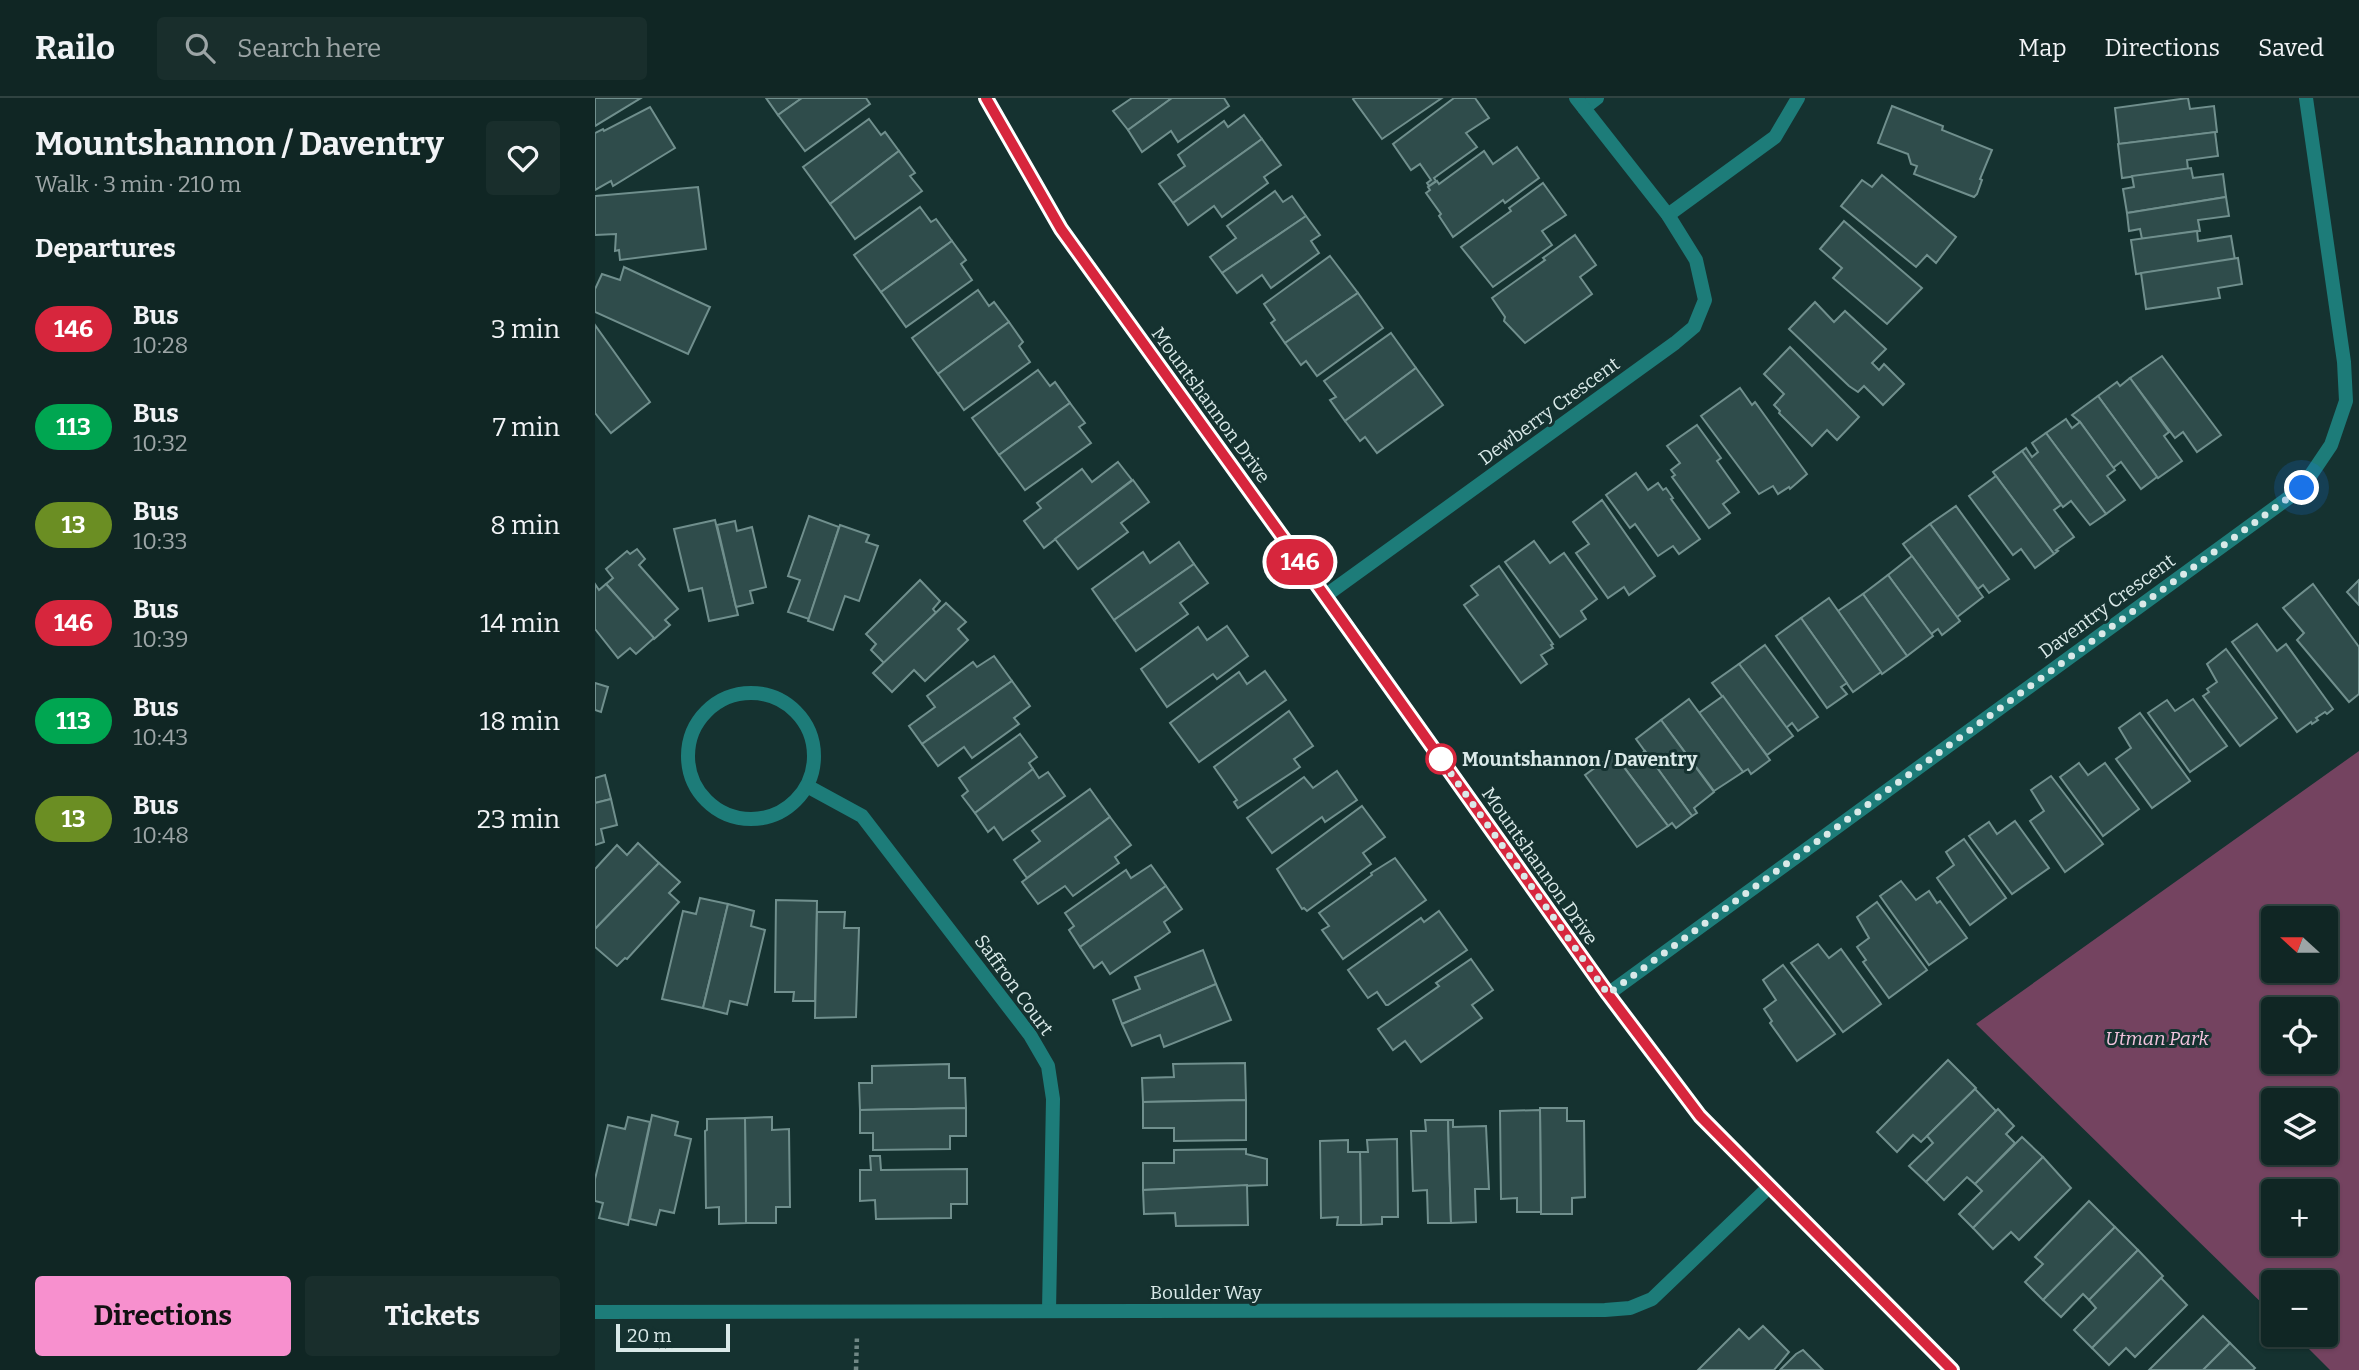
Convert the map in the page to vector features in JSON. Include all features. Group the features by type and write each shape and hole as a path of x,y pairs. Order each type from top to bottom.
{"street":[{"name":"Mountshannon Drive","path":"986,98 1061,229 1608,994 1700,1116 1952,1370"},
{"name":"Dewberry Crescent","path":"1325,596 1694,327 1705,300 1696,260 1668,215 1580,103 1597,98"},
{"path":"1668,215 1775,137 1798,98"},
{"name":"Daventry Crescent","path":"1608,994 2302,488 2331,445 2346,401 2344,362 2306,98"},
{"path":"753,692 774,697 792,708 806,724 813,744 814,765 807,786 794,802 778,813 759,819 738,818 720,811 704,798 694,781 688,761 690,740 699,721 713,705 732,696 753,692"},
{"name":"Saffron Court","path":"807,786 862,816 1030,1035 1048,1066 1053,1099 1049,1311"},
{"name":"Boulder Way","path":"595,1312 1577,1311 1630,1308 1652,1299 1770,1186"}],"path":[{"path":"856,1370 857,1313"}],"green space":[{"name":"Utman Park","path":"2359,751 2359,1370 2330,1370 2307,1347 2338,1347 2338,1270 2261,1270 2261,1302 1976,1024"}],"building":[{"path":"595,98 641,98 595,126"},
{"path":"766,98 802,98 778,115"},
{"path":"802,98 866,98 870,104 805,151 778,115"},
{"path":"1132,98 1172,98 1128,130 1113,111"},
{"path":"1172,98 1224,98 1229,106 1178,142 1171,131 1142,152 1128,130"},
{"path":"1354,98 1442,98 1382,139 1353,99"},
{"path":"1454,98 1475,98 1489,118 1466,133 1477,147 1434,178 1436,181 1429,186 1427,183 1431,180 1420,164 1411,170 1393,144"},
{"path":"2188,98 2190,109 2214,106 2217,132 2119,144 2115,108"},
{"path":"1892,106 1943,126 1942,130 1992,150 1974,197 1914,174 1917,166 1911,164 1908,154 1878,143"},
{"path":"650,107 675,148 613,186 611,181 595,190 595,133"},
{"path":"1244,115 1262,139 1173,203 1159,184 1185,166 1178,155 1224,121 1228,127"},
{"path":"869,119 881,135 885,132 899,151 830,204 803,167"},
{"path":"2215,132 2218,156 2187,160 2188,169 2122,178 2118,144"},
{"path":"1262,139 1281,165 1264,177 1268,183 1222,217 1214,206 1188,225 1173,203"},
{"path":"1517,147 1539,178 1505,203 1503,200 1453,237 1426,193 1430,190 1428,187 1437,181 1439,184 1484,151 1493,164"},
{"path":"899,151 915,173 910,176 922,191 855,239 830,204"},
{"path":"2191,168 2193,178 2223,174 2226,197 2127,213 2123,189 2134,187 2132,176"},
{"path":"1882,175 1956,237 1936,263 1927,255 1916,267 1841,206 1862,180 1872,187"},
{"path":"1543,183 1566,215 1542,231 1552,245 1493,287 1461,247 1511,211 1509,208"},
{"path":"698,187 706,249 620,260 619,250 615,251 616,234 595,235 595,196"},
{"path":"1275,191 1283,202 1292,196 1306,216 1222,273 1210,257 1236,238 1227,226"},
{"path":"2226,197 2229,216 2198,220 2200,231 2142,239 2140,229 2129,231 2127,213"},
{"path":"920,207 931,222 936,219 952,241 881,292 854,255"},
{"path":"1306,216 1320,235 1311,241 1319,253 1271,288 1262,275 1237,293 1222,273"},
{"path":"1844,221 1922,288 1887,324 1833,278 1842,268 1820,249"},
{"path":"2197,231 2198,241 2231,236 2235,260 2136,274 2131,240"},
{"path":"1575,235 1596,265 1580,277 1592,294 1525,343 1504,321 1505,317 1492,298"},
{"path":"952,241 966,260 961,264 972,280 906,327 881,292"},
{"path":"1330,256 1358,293 1285,343 1271,323 1275,320 1264,304"},
{"path":"2238,258 2242,284 2218,288 2220,298 2146,309 2141,273"},
{"path":"624,267 710,307 688,354 595,312 595,289 602,274 620,280"},
{"path":"978,290 989,306 994,302 1009,322 938,374 912,338"},
{"path":"1358,293 1383,328 1317,376 1306,361 1301,365 1285,343"},
{"path":"1815,302 1834,322 1845,311 1886,349 1872,363 1879,370 1884,364 1904,384 1883,405 1864,386 1858,392 1849,386 1789,329"},
{"path":"1009,322 1023,342 1019,346 1030,362 964,410 938,374"},
{"path":"595,325 650,402 611,433 595,413"},
{"path":"1391,333 1416,368 1345,421 1330,400 1336,397 1324,381"},
{"path":"1790,347 1859,417 1837,440 1827,430 1812,446 1774,405 1784,394 1764,374"},
{"path":"2162,356 2221,435 2197,452 2183,432 2175,438 2130,378"},
{"path":"1416,368 1443,405 1377,453 1365,437 1360,441 1345,421"},
{"path":"1038,370 1050,386 1055,382 1070,403 999,455 972,418"},
{"path":"2130,378 2169,432 2164,436 2182,461 2158,478 2098,396 2117,382 2120,386"},
{"path":"1740,388 1752,405 1755,402 1807,474 1790,489 1789,487 1778,494 1773,486 1759,494 1701,416"},
{"path":"2098,396 2157,477 2141,489 2121,462 2113,468 2072,415"},
{"path":"1070,403 1085,423 1079,427 1091,443 1025,490 999,455"},
{"path":"2066,419 2072,428 2080,422 2115,470 2107,476 2125,500 2106,514 2046,433"},
{"path":"1697,425 1721,458 1717,461 1739,492 1723,504 1730,513 1709,528 1672,477 1675,475 1671,470 1680,463 1667,446"},
{"path":"2046,433 2106,514 2090,525 2071,501 2063,507 2022,451 2026,448 2032,457 2038,452 2032,443"},
{"path":"2022,451 2061,505 2054,510 2074,537 2054,554 1993,472"},
{"path":"1118,462 1132,480 1044,548 1024,521 1041,508 1037,503 1082,469 1092,482"},
{"path":"1636,473 1648,490 1658,483 1663,490 1666,488 1700,539 1679,554 1673,546 1658,556 1635,524 1630,528 1606,495"},
{"path":"1996,476 2054,554 2035,568 2021,549 2013,555 1969,496"},
{"path":"1133,480 1149,502 1121,523 1128,532 1078,569 1055,539"},
{"path":"1602,500 1655,576 1629,595 1624,587 1608,598 1576,553 1589,544 1573,522"},
{"path":"1956,506 2009,579 1989,593 1983,585 1978,589 1930,524"},
{"path":"809,516 839,527 809,619 788,612 800,580 788,576"},
{"path":"715,520 738,615 709,621 702,588 689,591 674,529"},
{"path":"735,521 737,531 752,527 766,587 750,591 753,603 736,607 717,525"},
{"path":"1930,524 1983,597 1957,617 1903,544"},
{"path":"840,525 869,535 866,542 878,546 859,601 845,596 833,630 808,621"},
{"path":"1534,541 1550,563 1564,553 1597,599 1581,611 1586,619 1560,637 1505,562"},
{"path":"1179,542 1194,564 1114,620 1092,589 1143,552 1150,563"},
{"path":"637,549 645,559 639,565 678,609 665,620 670,625 654,639 606,584 613,578 606,569 627,551 630,554"},
{"path":"1912,556 1960,621 1942,635 1938,629 1931,634 1888,575"},
{"path":"1194,564 1208,583 1180,603 1188,614 1136,651 1114,620"},
{"path":"1499,566 1553,644 1553,648 1541,655 1547,664 1521,683 1464,605 1478,595 1471,586"},
{"path":"1888,575 1933,636 1907,656 1863,594"},
{"path":"920,580 940,601 933,609 936,613 884,663 871,650 876,644 866,634"},
{"path":"2359,580 2359,605 2347,592"},
{"path":"595,584 599,590 606,584 654,638 636,654 630,648 618,658 595,629"},
{"path":"2313,584 2359,647 2359,694 2349,702 2297,640 2304,633 2283,608"},
{"path":"1863,594 1907,656 1882,674 1838,611"},
{"path":"1829,598 1881,672 1853,692 1801,618"},
{"path":"946,603 966,622 958,629 968,640 925,681 914,670 892,692 873,673"},
{"path":"1801,618 1847,683 1841,687 1847,694 1827,708 1776,636"},
{"path":"2257,624 2277,651 2286,644 2333,709 2297,732 2232,642"},
{"path":"1227,626 1248,656 1217,679 1213,674 1167,707 1141,669 1198,627 1207,640"},
{"path":"1765,645 1818,717 1798,731 1792,723 1786,728 1739,664"},
{"path":"2226,649 2277,718 2240,746 2203,696 2209,692 2207,689 2217,682 2207,664"},
{"path":"994,656 1012,681 922,744 909,726 935,707 927,696 973,662 977,667"},
{"path":"1739,664 1793,736 1767,755 1712,683"},
{"path":"1265,671 1286,700 1199,762 1170,723 1239,672 1247,684"},
{"path":"1012,681 1030,706 1014,718 1019,724 972,758 964,747 938,766 922,744"},
{"path":"595,683 608,687 601,712 595,710"},
{"path":"1723,696 1770,760 1751,774 1748,769 1743,772 1699,713"},
{"path":"1689,699 1743,772 1714,791 1661,720"},
{"path":"2193,699 2227,746 2190,772 2148,713 2167,700 2175,711"},
{"path":"1289,711 1313,746 1294,759 1300,767 1238,808 1234,802 1237,800 1214,767"},
{"path":"2140,713 2190,781 2152,808 2116,759 2131,748 2119,728"},
{"path":"1661,720 1714,792 1694,808 1697,813 1692,816 1636,739"},
{"path":"1020,734 1037,757 1029,763 1033,769 975,813 962,796 968,791 959,778"},
{"path":"1645,751 1692,816 1676,828 1672,823 1668,826 1624,767"},
{"path":"1614,754 1668,826 1637,847 1585,775"},
{"path":"2079,763 2088,775 2105,763 2139,809 2103,836 2060,777"},
{"path":"1033,769 1039,778 1048,772 1065,796 1003,840 994,827 988,832 975,813"},
{"path":"1337,771 1357,800 1325,822 1322,817 1272,853 1247,818 1304,777 1313,788"},
{"path":"605,775 611,799 595,803 595,778"},
{"path":"2051,776 2103,844 2065,872 2030,821 2044,811 2031,790"},
{"path":"1090,789 1110,817 1027,878 1014,860 1040,841 1032,831"},
{"path":"611,799 617,825 601,829 604,842 595,845 595,803"},
{"path":"1362,806 1385,837 1363,853 1371,864 1307,911 1302,909 1277,869"},
{"path":"1110,817 1131,845 1115,857 1119,863 1073,896 1065,886 1038,904 1022,882"},
{"path":"2015,821 2049,868 2012,894 1969,836 1989,822 1997,834"},
{"path":"1964,839 2006,898 1970,925 1937,878 1954,865 1946,852"},
{"path":"638,843 659,863 595,929 595,869 617,845 627,855"},
{"path":"1395,858 1426,900 1343,959 1322,930 1329,926 1319,913"},
{"path":"659,863 680,882 669,893 679,902 627,959 617,966 595,947 595,929"},
{"path":"1151,865 1166,886 1080,947 1069,930 1074,926 1065,913 1126,870 1131,878"},
{"path":"1901,881 1916,900 1929,891 1937,903 1940,901 1967,938 1929,965 1880,896"},
{"path":"1166,886 1182,909 1164,922 1170,932 1110,974 1102,962 1094,968 1080,947"},
{"path":"700,898 728,904 703,1008 662,999 683,911 696,914"},
{"path":"776,900 817,901 815,1001 793,1001 794,992 775,992"},
{"path":"1877,902 1927,970 1889,998 1863,962 1866,960 1857,947 1869,938 1857,917"},
{"path":"728,904 754,911 751,926 765,930 747,1005 730,1001 727,1014 703,1008"},
{"path":"1439,911 1467,950 1388,1005 1377,992 1368,998 1348,970 1421,918 1424,922"},
{"path":"817,912 845,912 844,928 859,928 856,1017 815,1018"},
{"path":"1818,944 1829,958 1841,949 1881,1004 1843,1032 1791,963"},
{"path":"1203,950 1216,984 1122,1024 1113,1000 1140,989 1135,977"},
{"path":"1471,959 1493,990 1472,1005 1482,1018 1421,1062 1405,1041 1393,1050 1378,1029 1439,986 1436,983"},
{"path":"1783,965 1835,1034 1797,1061 1770,1023 1772,1021 1764,1009 1776,1000 1763,980"},
{"path":"1216,984 1231,1020 1164,1047 1160,1035 1132,1046 1122,1024"},
{"path":"1948,1060 1976,1088 1921,1142 1913,1135 1897,1152 1877,1132"},
{"path":"1245,1063 1246,1100 1143,1102 1142,1078 1174,1077 1173,1064"},
{"path":"949,1064 949,1078 965,1078 966,1108 860,1110 859,1083 872,1083 872,1066"},
{"path":"1975,1089 1996,1111 1926,1182 1909,1166 1933,1143 1927,1136"},
{"path":"1246,1100 1246,1140 1174,1141 1174,1128 1143,1128 1143,1102"},
{"path":"966,1108 966,1136 950,1136 950,1149 873,1150 873,1133 860,1133 860,1110"},
{"path":"1540,1108 1567,1108 1567,1121 1584,1121 1585,1197 1572,1198 1572,1214 1541,1214"},
{"path":"1998,1109 2014,1126 2006,1134 2015,1143 1975,1184 1967,1177 1944,1200 1926,1182"},
{"path":"1540,1110 1541,1212 1517,1212 1517,1198 1501,1199 1500,1111"},
{"path":"652,1115 678,1122 675,1135 691,1139 674,1213 660,1210 656,1225 630,1219"},
{"path":"628,1117 650,1122 628,1225 599,1218 603,1203 595,1201 595,1179 608,1125 625,1129"},
{"path":"772,1117 772,1130 789,1129 790,1207 776,1207 776,1223 746,1223 745,1118"},
{"path":"745,1118 746,1223 719,1224 719,1207 706,1208 707,1119"},
{"path":"1425,1120 1448,1120 1451,1223 1428,1223 1427,1190 1413,1191 1411,1131 1426,1131"},
{"path":"1448,1120 1453,1120 1453,1127 1486,1126 1489,1189 1475,1189 1476,1222 1451,1223"},
{"path":"2022,1137 2043,1157 1973,1228 1959,1214 1982,1191 1975,1184"},
{"path":"1397,1139 1398,1217 1382,1217 1382,1224 1361,1225 1360,1152 1368,1152 1367,1140"},
{"path":"1348,1140 1348,1152 1360,1152 1361,1225 1337,1225 1338,1217 1321,1218 1320,1141"},
{"path":"1246,1149 1246,1154 1267,1159 1267,1185 1143,1190 1143,1163 1174,1163 1174,1150"},
{"path":"870,1156 880,1156 881,1170 967,1169 967,1204 951,1204 951,1218 876,1219 875,1200 860,1201 860,1170 871,1170"},
{"path":"2043,1157 2071,1188 2019,1240 2011,1232 1993,1249 1973,1228"},
{"path":"1247,1185 1248,1225 1176,1226 1175,1213 1144,1214 1143,1190"},
{"path":"2089,1201 2115,1227 2043,1300 2025,1282 2043,1264 2035,1257"},
{"path":"2115,1227 2138,1250 2089,1300 2083,1294 2061,1317 2043,1300"},
{"path":"2138,1250 2163,1276 2092,1348 2074,1330 2096,1308 2089,1300"},
{"path":"2161,1278 2187,1305 2135,1357 2126,1348 2109,1365 2092,1348"},
{"path":"2203,1316 2230,1343 2203,1370 2149,1370"},
{"path":"1763,1326 1789,1352 1774,1370 1698,1370 1739,1329 1749,1339"},
{"path":"2230,1343 2255,1368 2253,1370 2203,1370"},
{"path":"1803,1350 1823,1370 1780,1370 1796,1354"}],"bus line":[{"name":"146","path":"986,98 1061,229 1608,994 1700,1116 1952,1370"}],"place":[{"name":"Mountshannon / Daventry","path":"1441,759"}],"route":[{"path":"1441,759 1435,751 1608,994 2302,488"}]}
